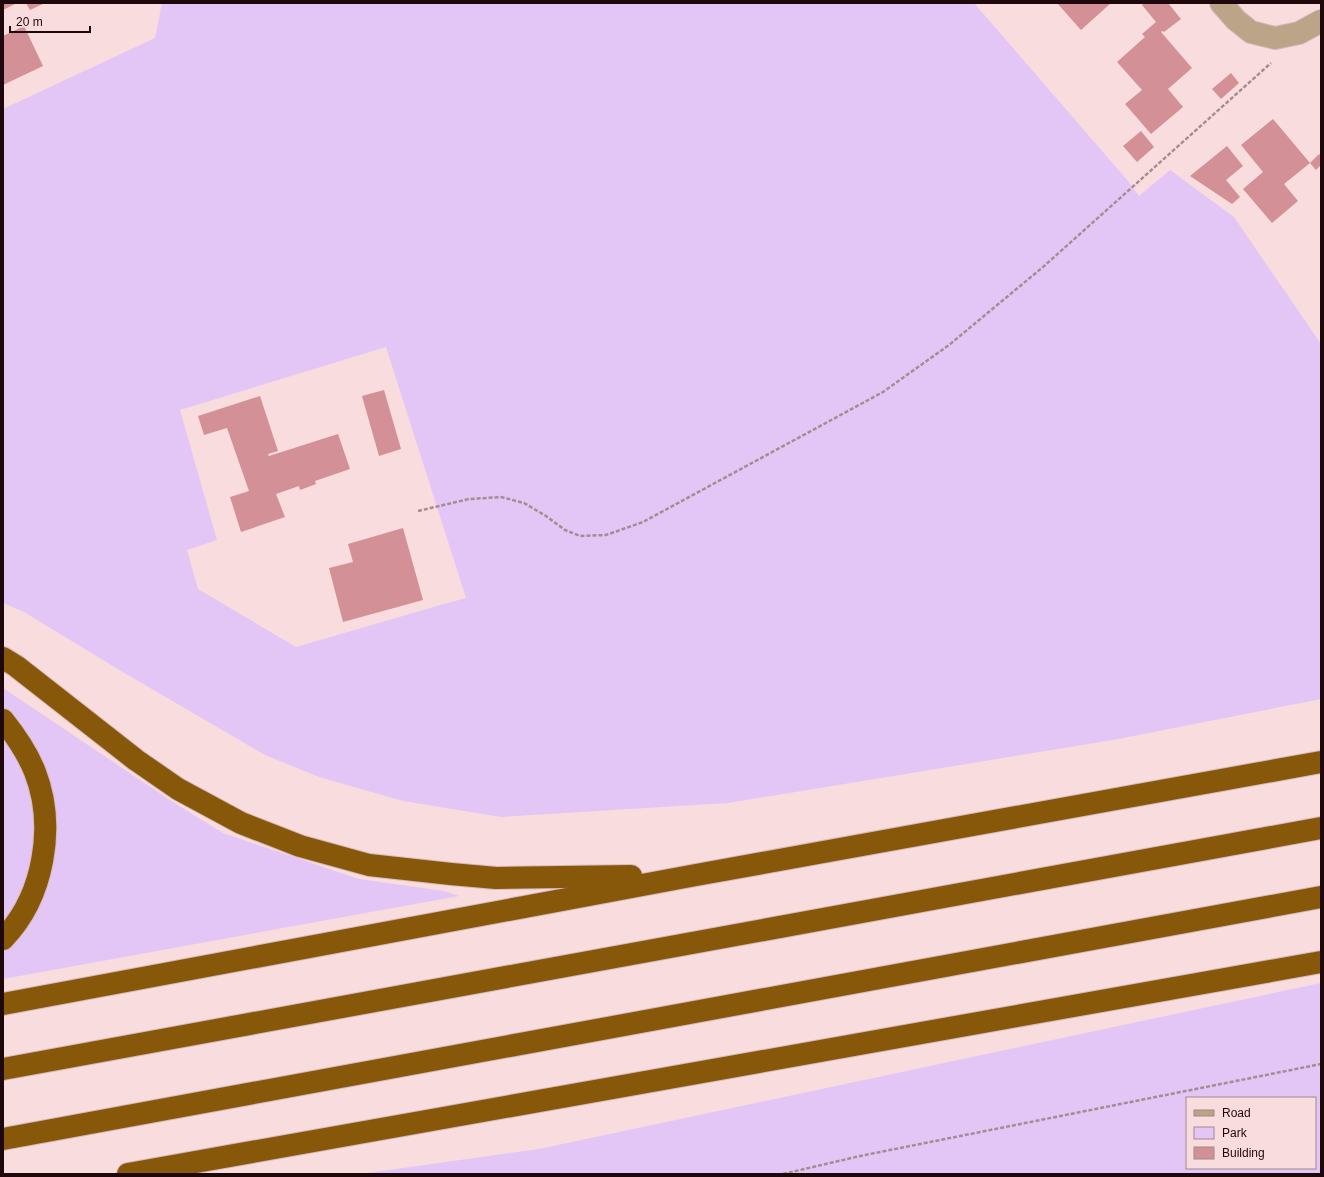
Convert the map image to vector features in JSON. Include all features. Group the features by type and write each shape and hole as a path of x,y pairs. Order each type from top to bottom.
{"highway":[{"path":"3,658 16,666 136,760 178,789 241,823 300,846 369,865 496,878 696,874"},
{"path":"3,720 21,743 35,772 44,804 45,836 41,870 29,904 12,930 3,939"},
{"path":"3,1004 696,874 1321,762"},
{"path":"3,1069 1321,828"},
{"path":"3,1140 1321,898"},
{"path":"128,1174 272,1147 1321,962"},
{"path":"198,1174 272,1147"}],"street":[{"path":"1221,3 1236,20 1251,32 1276,38 1300,33 1321,21"}],"path":[{"path":"418,511 469,499 501,497 524,503 546,516 565,530 580,536 606,535 643,522 883,392 949,345 1043,267 1275,60 1276,38"},
{"path":"783,1174 868,1155 1321,1064"}],"green space":[{"path":"162,3 974,3 1128,181 1139,196 1170,170 1234,217 1321,344 1321,699 1113,740 728,803 501,817 403,801 319,777 265,755 121,671 24,612 3,603 3,109 155,38","holes":["386,347 466,598 296,647 198,589 187,550 217,540 180,410"]},
{"path":"3,688 173,802 223,833 359,879 444,891 459,896 3,979"},
{"path":"1321,983 1321,1174 360,1174 539,1149"}],"building":[{"path":"3,3 17,3 3,10"},
{"path":"26,3 45,3 30,10"},
{"path":"1057,3 1111,3 1081,30"},
{"path":"1144,3 1168,3 1181,19 1164,32 1161,32 1192,68 1168,89 1183,107 1151,134 1125,104 1142,90 1117,62 1145,37 1142,34 1156,22 1142,5"},
{"path":"24,26 43,66 3,85 3,36"},
{"path":"1231,73 1239,83 1221,99 1212,89"},
{"path":"1273,119 1310,163 1284,184 1298,201 1272,223 1243,189 1263,172 1241,145"},
{"path":"1141,131 1154,147 1137,162 1123,146"},
{"path":"1227,146 1243,166 1226,180 1240,197 1232,204 1190,176"},
{"path":"1319,154 1321,156 1321,165 1316,170 1310,163"},
{"path":"384,390 401,449 379,456 362,396"},
{"path":"260,396 278,451 268,454 269,456 338,434 350,469 315,481 316,484 300,490 299,486 276,494 285,517 241,532 230,497 249,491 227,428 204,435 198,416"},
{"path":"403,528 423,600 343,622 329,568 353,562 348,544"}]}
